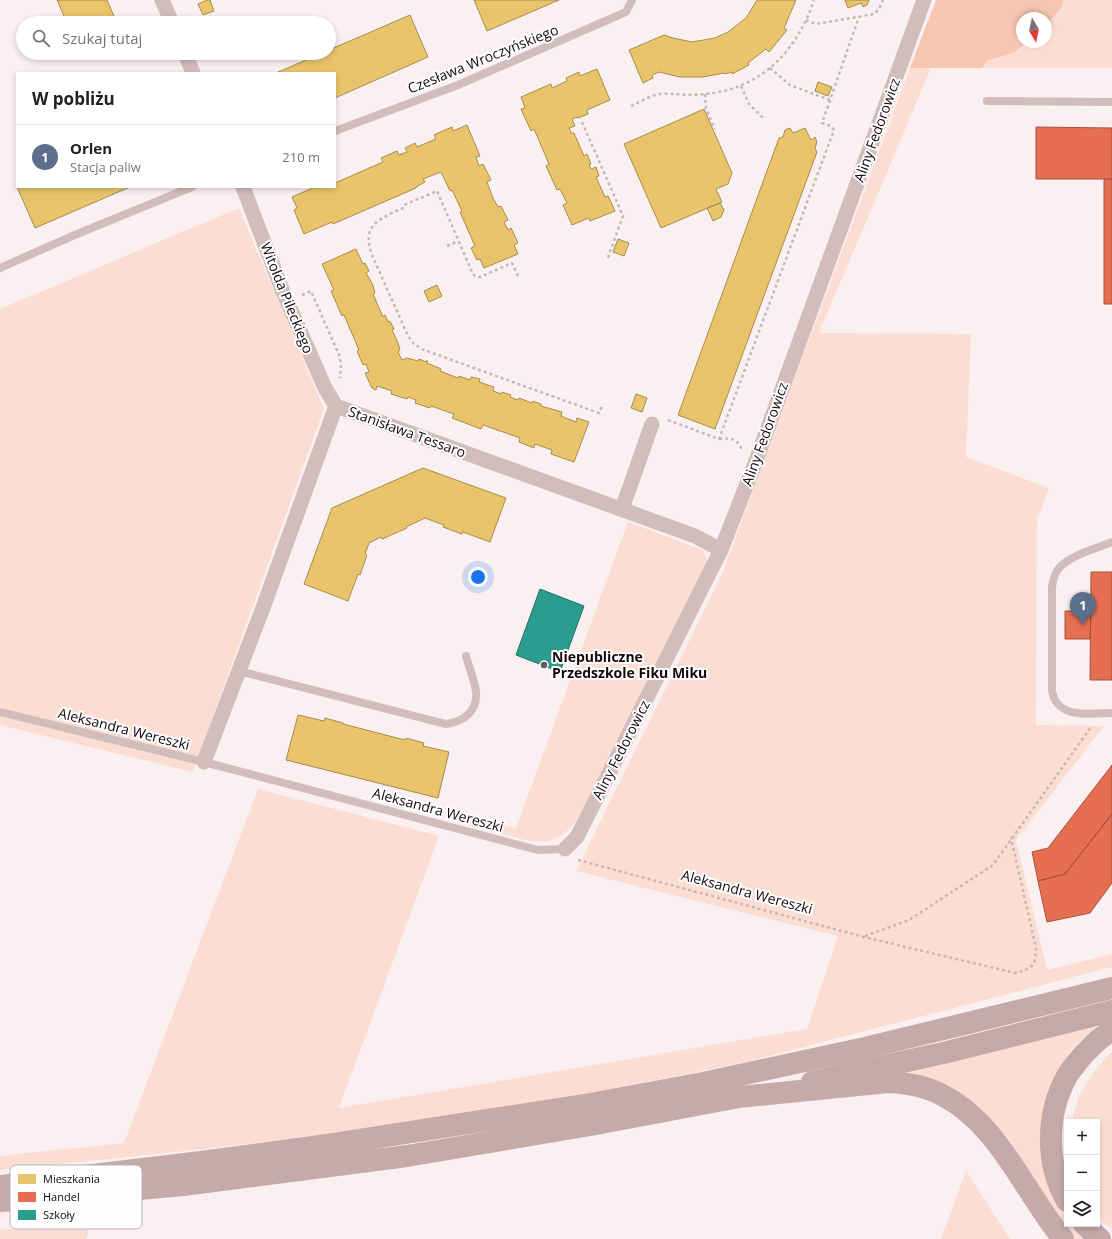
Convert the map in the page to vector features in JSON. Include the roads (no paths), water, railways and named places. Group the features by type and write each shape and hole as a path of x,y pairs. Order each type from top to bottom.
{"highway":[{"path":"142,1168 334,1144 597,1102 703,1083 865,1048 1112,988"},
{"path":"142,1189 407,1156 651,1115 739,1097 888,1082 908,1083 928,1088 944,1095 971,1114 1005,1154 1051,1226 1063,1239"},
{"path":"0,1186 10,1185"},
{"path":"0,1201 10,1200"}],"main road":[{"path":"739,1097 943,1053 1112,1011"},
{"path":"1064,1195 1052,1160 1050,1145 1051,1126 1058,1096 1068,1074 1091,1047 1105,1034 1112,1030"},
{"path":"1087,1227 1100,1239"}],"street":[{"path":"162,0 169,16"},
{"name":"Aliny Fedorowicz","path":"565,849 577,838 722,550 924,0"},
{"path":"188,60 193,72"},
{"name":"Witolda Pileckiego","path":"243,188 287,301 325,388 336,406"},
{"name":"Stanisława Tessaro","path":"204,762 336,406 695,536 722,550"},
{"path":"622,509 657,421"}],"lane":[{"name":"Czesława Wroczyńskiego","path":"336,132 458,85 602,23 626,12 632,0"},
{"path":"987,101 1112,102"},
{"path":"0,268 77,234 190,188"},
{"path":"1112,542 1071,558 1059,567 1054,578 1052,588 1052,691 1056,702 1063,709 1073,713 1112,713"},
{"path":"239,671 446,724 463,719 470,713 476,701 476,692 466,656"},
{"name":"Aleksandra Wereszki","path":"0,712 204,762 538,850 565,849"}],"place":[{"name":"Orlen","path":"1083,625"},
{"name":"Niepubliczne Przedszkole Fiku Miku","path":"544,665"}]}
